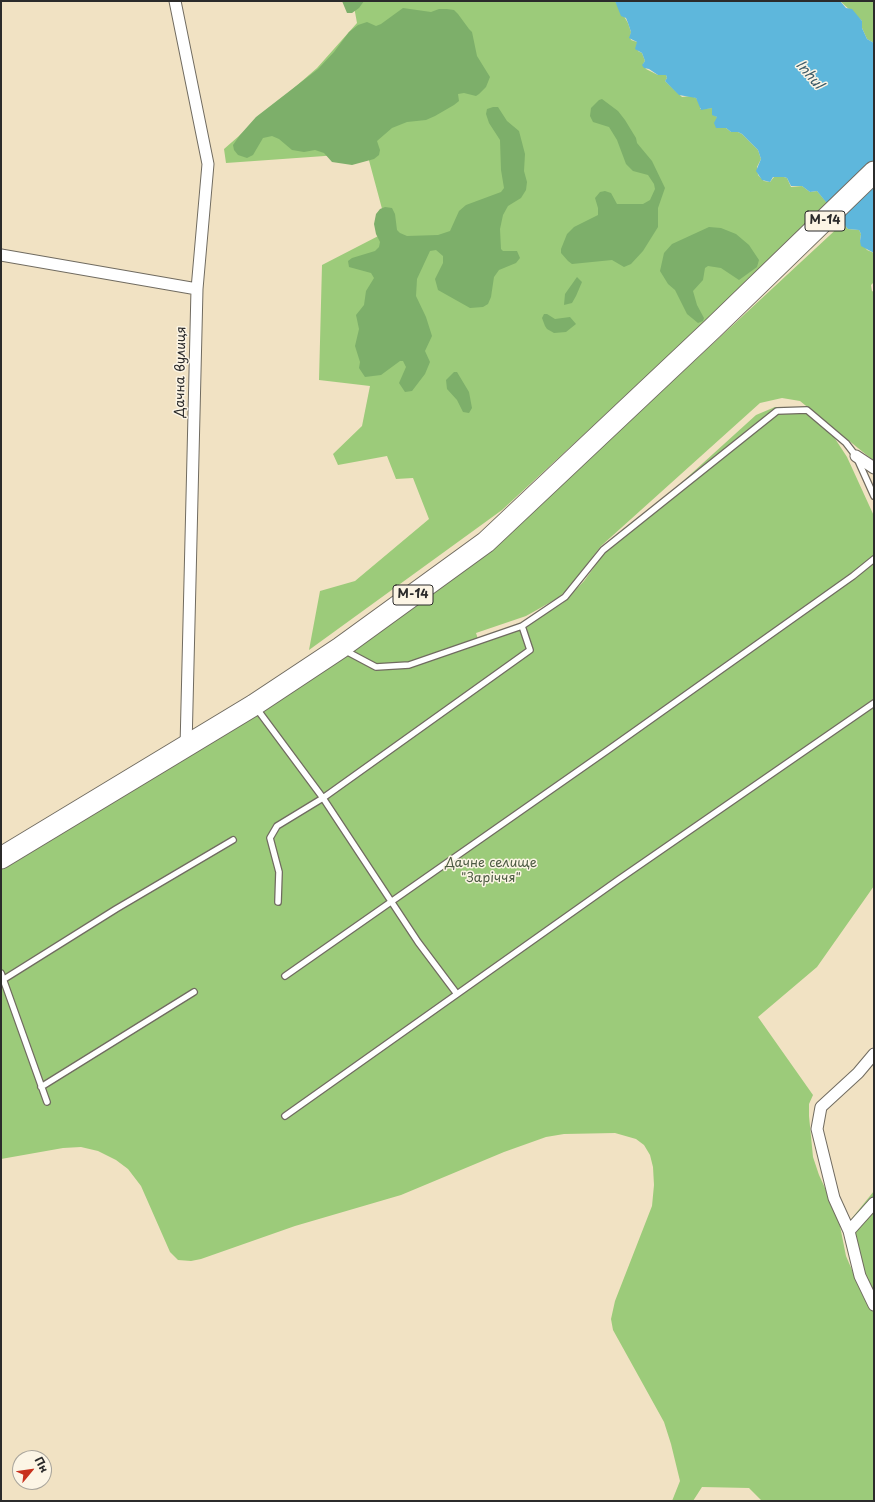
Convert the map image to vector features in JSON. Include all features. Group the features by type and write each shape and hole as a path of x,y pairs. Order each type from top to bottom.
{"highway":[{"name":"М-14","path":"1,858 254,706 340,648 486,542 776,269 874,172"}],"street":[{"name":"Дачна вулиця","path":"175,1 208,164 197,289 186,747"},
{"path":"1,255 197,289"},
{"path":"856,456 874,468"},
{"path":"874,1054 858,1073 821,1107 817,1129 834,1198 849,1231 860,1276 874,1305"},
{"path":"849,1231 874,1203"}],"lane":[{"path":"340,648 376,667 409,665 522,626 565,597 603,550 777,411 808,410 846,443 856,456 874,496"},
{"path":"285,976 608,750 853,576 874,559"},
{"path":"278,902 279,872 270,838 277,826 323,798 530,650 522,626"},
{"path":"285,1116 618,880 874,703"},
{"path":"254,706 323,798 391,901 457,994"},
{"path":"47,1102 2,978 116,908 233,840"},
{"path":"42,1087 194,992"}],"green space":[{"path":"342,1 364,1 359,8 352,13 347,13"},
{"path":"353,1 615,1 628,23 631,32 631,40 637,42 638,51 642,53 645,61 643,64 646,69 658,75 666,75 667,78 665,81 682,97 691,96 696,98 700,104 700,109 712,108 712,114 717,117 716,128 726,128 731,132 738,132 742,134 758,150 761,159 757,167 758,175 764,181 770,182 774,177 787,178 791,187 802,186 810,192 817,191 828,204 657,367 502,510 309,650 320,591 355,581 429,519 413,478 396,479 387,456 338,465 333,454 362,426 370,386 319,380 322,265 388,231 367,153 226,163 224,149 317,68 357,23"},
{"path":"840,1 874,1 874,43 867,39 862,28 862,21"},
{"path":"403,8 431,12 439,9 447,9 454,10 458,14 472,32 477,56 490,77 486,87 479,94 476,96 464,93 458,94 459,101 435,116 426,120 407,122 392,128 377,141 380,150 379,155 374,159 352,165 332,162 324,153 315,150 304,152 292,150 279,139 272,136 263,138 253,155 247,158 238,155 234,150 233,145 256,117 318,69 334,52 349,32 358,25 367,22 376,26 381,24"},
{"path":"602,99 618,111 625,120 636,138 637,143 652,161 665,188 658,208 658,227 643,251 631,264 624,267 612,260 572,264 561,253 561,249 567,234 574,227 598,215 598,208 595,198 600,192 605,191 611,193 617,204 643,204 650,200 655,189 654,184 648,175 633,171 626,164 617,140 609,127 593,122 590,116 591,108"},
{"path":"498,107 507,121 519,131 525,154 524,171 527,182 526,190 521,198 508,206 503,215 500,229 501,249 503,251 517,251 520,258 516,263 499,270 494,277 491,297 488,304 483,307 470,308 438,290 435,279 443,263 443,256 436,250 430,251 417,279 416,296 426,317 432,336 425,351 430,362 425,374 412,391 405,392 399,383 406,367 403,361 400,361 381,375 365,377 359,368 360,362 355,346 359,329 356,315 364,305 366,291 374,278 371,273 349,267 348,261 352,258 375,251 379,247 380,242 376,234 374,224 376,214 380,209 385,207 392,208 395,214 397,230 400,233 407,236 438,235 450,231 459,211 466,205 501,192 504,188 501,170 500,140 489,123 486,114 487,109"},
{"name":"Дачне селище \"Заріччя\"","path":"843,223 848,229 859,230 861,234 860,241 867,250 874,253 874,282 871,285 872,291 874,292 874,461 800,401 782,398 760,403 601,546 568,589 558,598 526,616 476,633 479,642 529,624 563,603 584,581 606,551 756,415 775,407 790,407 803,411 834,437 847,457 874,516 874,886 817,967 758,1017 813,1095 809,1104 809,1116 813,1157 819,1175 838,1216 846,1256 864,1298 874,1313 874,1501 762,1501 749,1488 702,1487 693,1501 672,1501 680,1481 664,1422 613,1330 611,1319 615,1301 652,1206 654,1185 653,1167 650,1155 644,1145 636,1139 615,1133 564,1134 546,1137 504,1152 401,1195 295,1226 201,1259 191,1261 178,1260 170,1252 141,1186 128,1169 116,1160 98,1151 81,1147 63,1148 1,1159 1,865 201,746 581,466"},
{"path":"709,227 721,228 736,234 749,245 759,260 757,267 739,280 721,268 708,266 705,268 703,280 693,291 697,305 704,318 703,321 698,323 687,314 675,290 668,284 660,271 664,253 672,244"},
{"path":"577,277 582,282 576,296 572,303 564,305 565,294"},
{"path":"544,314 547,314 555,319 570,317 576,324 566,332 554,333 545,326 542,318"},
{"path":"454,372 457,372 469,392 472,408 469,413 463,412 457,400 447,389 446,380"},
{"path":"874,1191 874,1305 848,1223"}],"water":[{"name":"Inhul","path":"615,1 840,1 846,8 852,9 862,21 862,28 867,39 874,43 874,253 861,246 861,234 859,230 848,229 817,191 810,192 802,186 791,186 787,178 784,177 773,177 770,182 762,180 756,171 761,159 758,150 742,134 738,132 731,132 726,128 716,128 714,123 717,117 712,115 712,108 701,110 696,98 679,95 665,81 667,78 666,75 658,75 649,69 644,68 642,65 645,61 642,53 635,49 637,42 629,38 631,32 628,23 626,18 621,16"}]}
